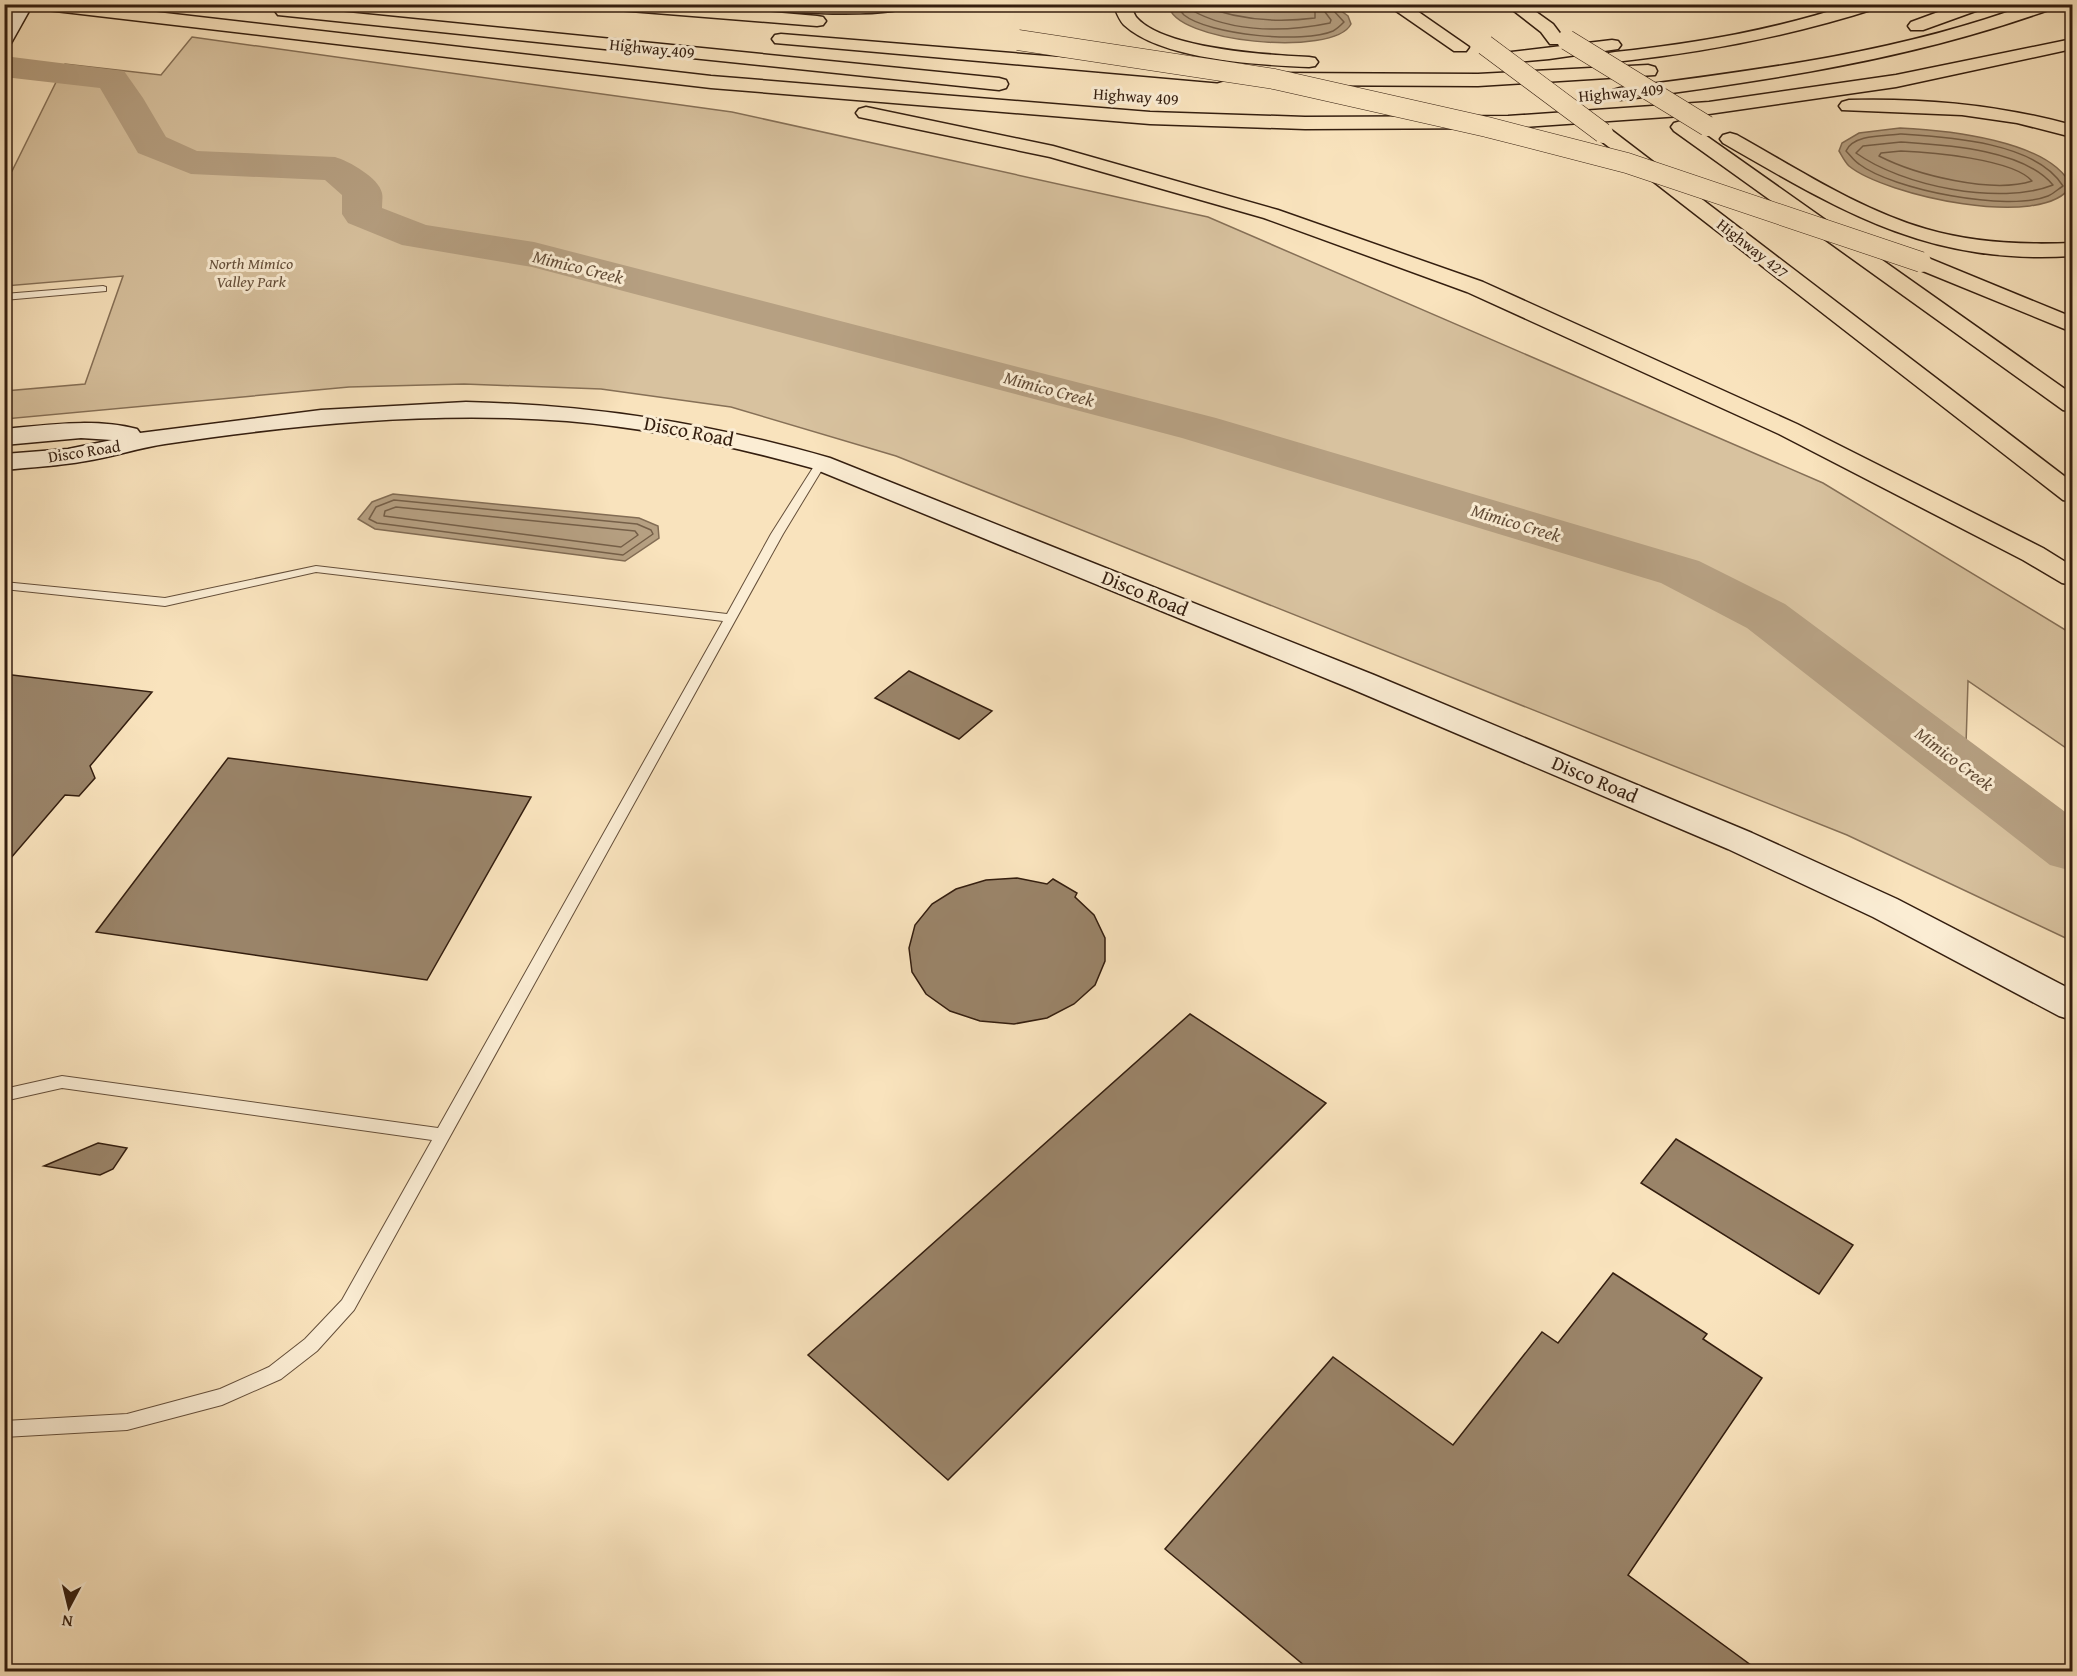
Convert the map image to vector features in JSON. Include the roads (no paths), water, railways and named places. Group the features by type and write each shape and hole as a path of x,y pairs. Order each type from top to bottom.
{"highway":[{"path":"378,4 453,11"},
{"path":"605,4 859,25"},
{"path":"734,4 854,8 905,4"},
{"path":"1121,4 1123,13 1146,32 1174,44 1221,54 1280,61 1538,65 1682,49 1876,11"},
{"path":"1394,4 1460,46 1577,103"},
{"path":"1514,4 1681,127 2073,405"},
{"name":"Highway 409","path":"762,38 1117,69 1269,79 1478,80 1568,77 1712,67 1809,53 1878,38 1978,4"},
{"path":"43,5 711,82 1150,118 1305,123 1508,122 1708,117 1774,109 1877,105 1948,106 2019,117 2073,131"},
{"name":"Highway 409","path":"264,9 1014,86"},
{"name":"Highway 409","path":"1606,95 1779,73 1872,56 1943,48 2053,10"},
{"path":"1568,77 1724,55 1795,42 1876,11"},
{"path":"1460,46 1550,54 1643,40 1714,26"},
{"path":"1557,36 1708,117 1822,192 1891,224 1941,239 1977,246 2016,250 2073,250"},
{"path":"996,38 1146,58 1274,79 1487,127 1627,164 1922,262 2073,325"},
{"path":"1708,117 2073,44"},
{"name":"Highway 427","path":"1460,46 1485,45 1577,103 1603,133 2073,494"},
{"path":"711,82 744,92 848,110 1053,152 1271,214 1475,287 1788,429 2033,554 2073,577"},
{"name":"Highway 409","path":"1529,99 1577,103"},
{"path":"1299,103 1464,102"}],"main road":[{"path":"5,39 25,4"},
{"name":"Disco Road","path":"4,462 77,455 162,436 344,416 413,411 550,412 628,420 696,430 771,448 821,463 1353,678 1740,841 1885,909 2073,1006"},
{"name":"Disco Road","path":"4,437 81,430 162,436"}],"lane":[{"path":"4,297 103,289"},
{"path":"4,1429 127,1422 222,1397 275,1373 311,1345 348,1305 777,534 821,463"},
{"path":"4,585 165,602 316,569 730,618"},
{"path":"4,1095 62,1082 444,1135"}],"water":[{"path":"1169,5 1333,5 1348,16 1351,24 1338,34 1316,41 1286,43 1254,41 1223,36 1196,28 1177,18"},
{"path":"1900,128 1968,135 2020,148 2042,158 2060,170 2071,186 2055,199 2030,206 1998,207 1963,204 1895,188 1867,177 1849,166 1839,151 1842,143 1859,133"},
{"path":"393,494 639,518 658,526 659,538 625,561 375,529 358,519 372,502"}],"waterway":[{"name":"Mimico Creek","path":"4,66 111,79 125,98 151,145 191,162 335,169 362,191 362,214 417,236 534,255 1199,428 1680,572 1766,616 2072,849"}],"park label":[{"name":"North Mimico Valley Park","path":"251,272"}]}
